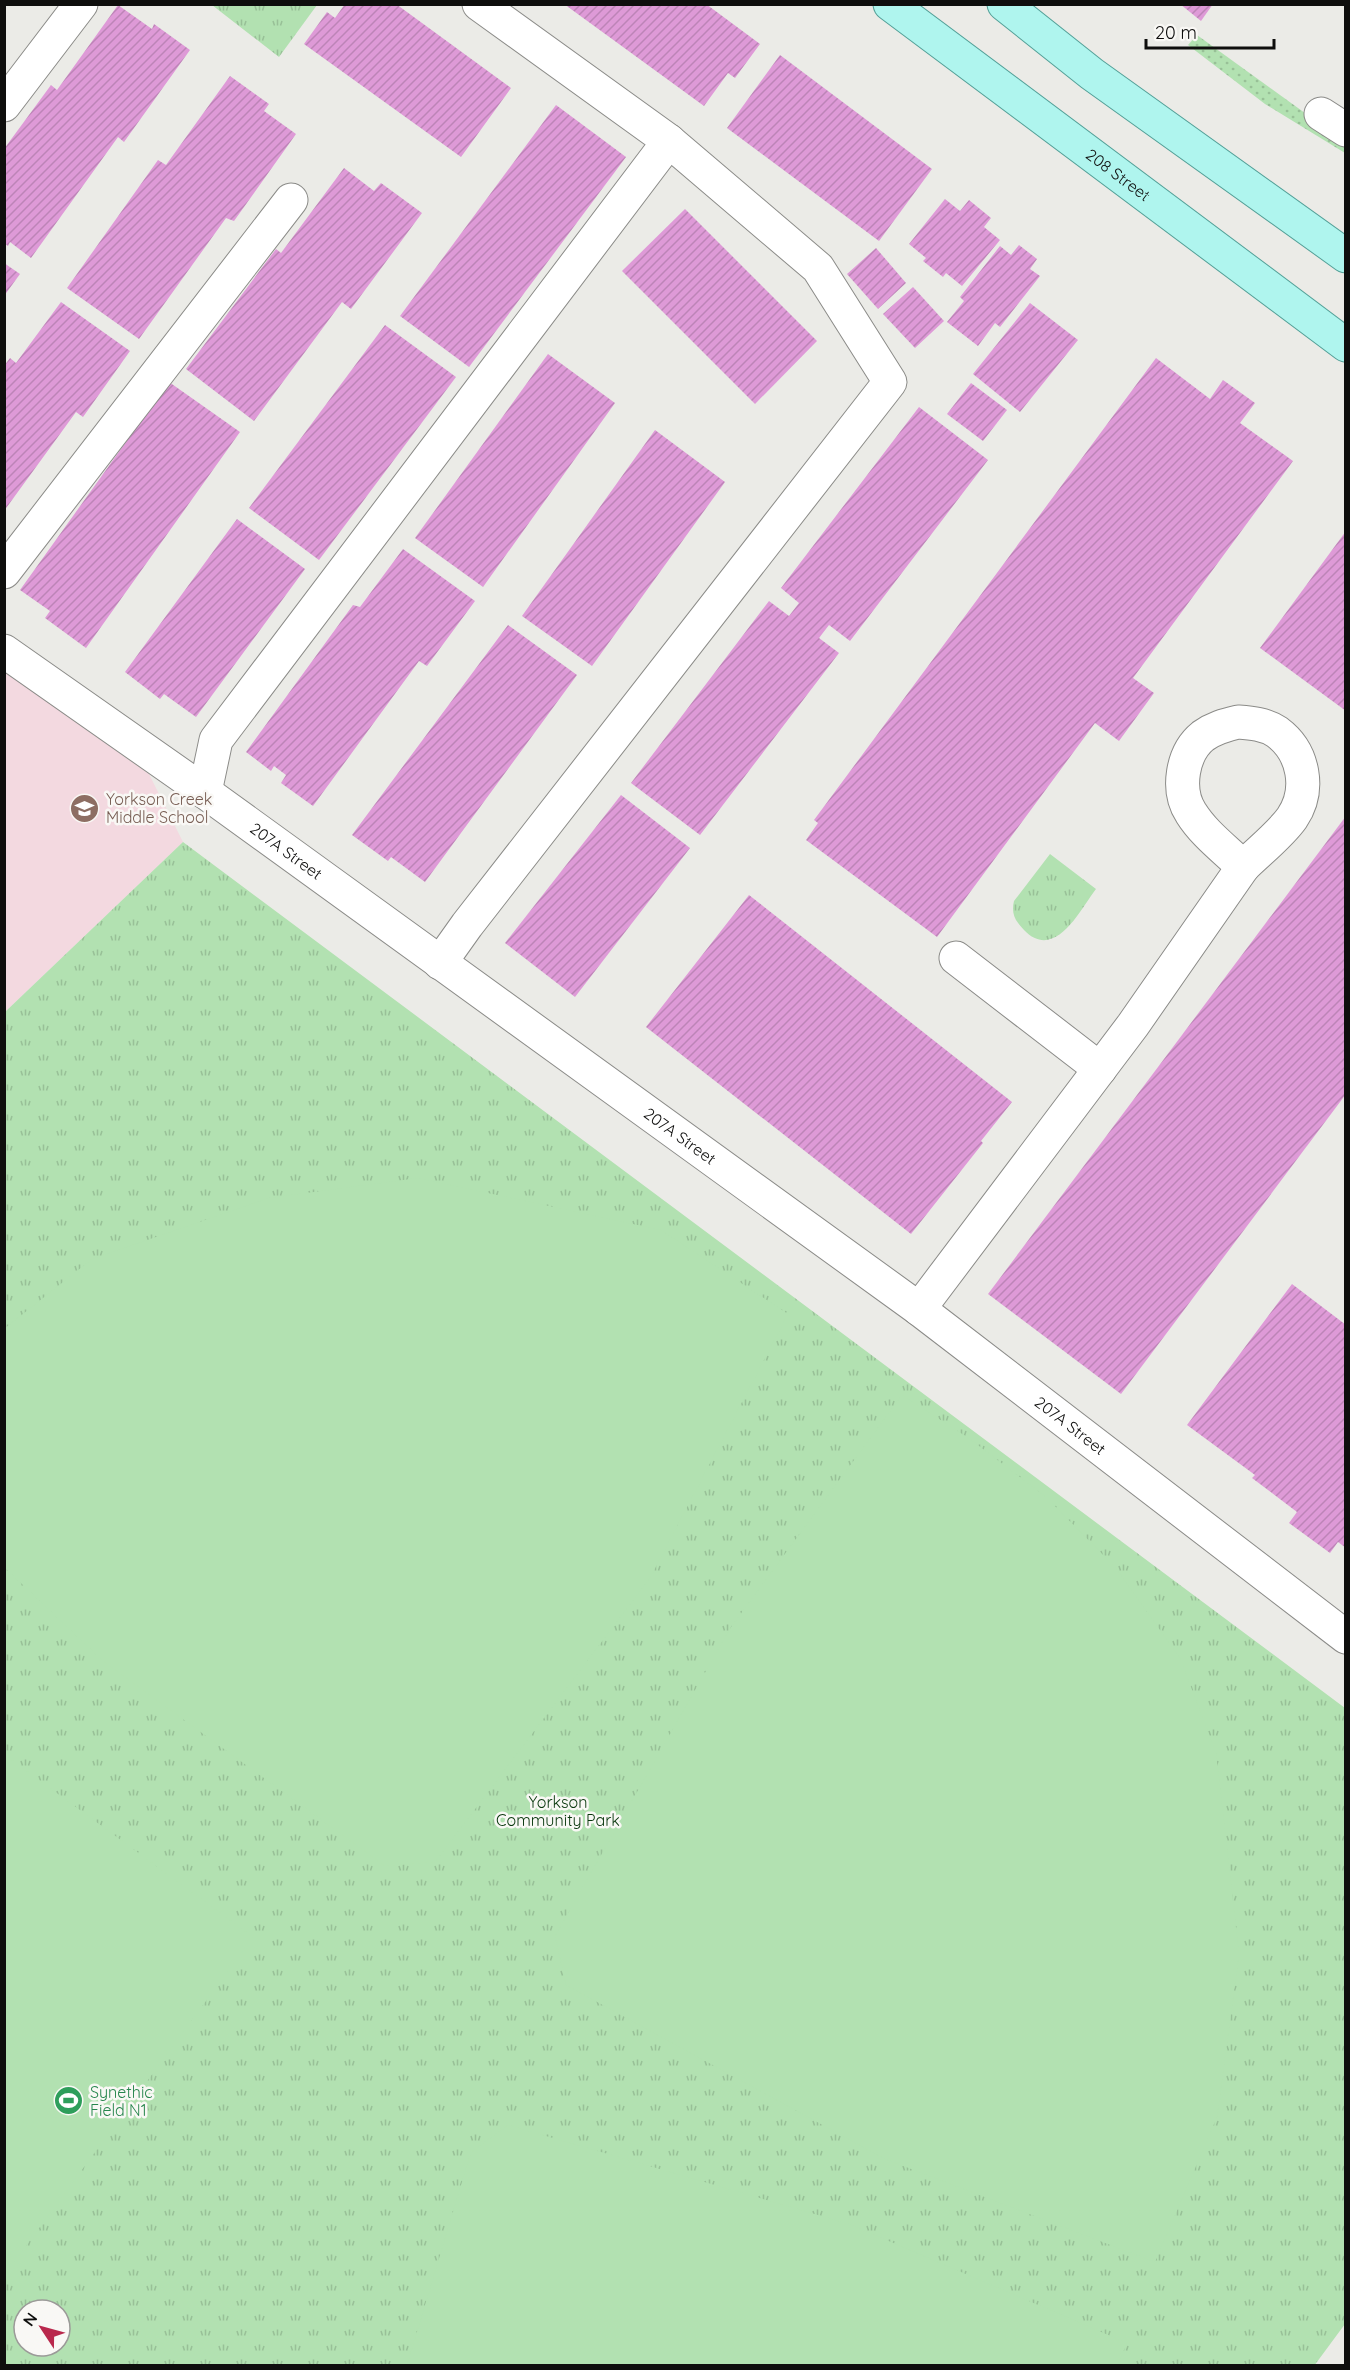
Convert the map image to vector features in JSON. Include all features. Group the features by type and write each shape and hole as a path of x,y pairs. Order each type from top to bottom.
{"main road":[{"name":"208 Street","path":"890,4 1346,345"},
{"path":"1004,4 1092,74 1346,256"}],"street":[{"path":"4,105 81,4"},
{"path":"440,963 467,925 890,382 818,268 669,141 479,4"},
{"path":"205,792 216,740 669,141"},
{"path":"4,572 291,200"},
{"name":"207A Street","path":"4,651 205,792 919,1309 1346,1637"},
{"path":"919,1309 1100,1068 1243,867"},
{"path":"956,958 1100,1068"}],"shaded area":[{"name":"Yorkson Creek Middle School","path":"5,672 149,774 183,842 5,1012"}],"green space":[{"path":"212,5 317,5 279,57"},
{"path":"1197,35 1345,142 1345,153 1265,104 1188,45"},
{"name":"Yorkson Community Park","path":"183,842 1345,1708 1345,2324 1314,2366 5,2366 5,1012"},
{"path":"1050,854 1096,889 1066,929 1056,937 1046,940 1035,938 1024,930 1014,917 1013,905"},
{"path":"418,1178 661,1230 788,1314 650,1578 435,1862 385,1866 103,1661 5,1568 4,1329 92,1259 269,1198"},
{"path":"902,1395 970,1439 1046,1497 1115,1567 1180,1658 1216,1753 1239,1954 1217,2117 1155,2262 885,2159 566,1985 555,1936 731,1627"},
{"name":"Synethic Field N1","path":"5,1755 253,1937 12,2265 4,2259"},
{"path":"508,2125 849,2224 1127,2343 1117,2366 407,2365 471,2152"}],"building":[{"path":"345,4 396,4 511,88 461,157 304,44 327,12 335,18"},
{"path":"564,4 706,4 760,44 735,78 728,73 704,106"},
{"path":"1180,4 1213,4 1201,21"},
{"path":"118,5 152,29 154,24 190,50 124,142 118,137 31,258 10,242 8,246 4,243 4,149 51,85 57,90"},
{"path":"780,55 932,169 879,241 727,128"},
{"path":"230,76 269,104 264,111 296,134 234,221 226,218 139,339 67,288 158,160 166,165"},
{"path":"556,105 626,157 469,367 400,316"},
{"path":"344,168 374,191 381,183 422,213 351,309 342,302 254,421 186,369 276,249 281,253"},
{"path":"945,199 960,211 969,200 991,218 984,227 1000,240 962,286 946,273 943,277 923,261 926,258 909,244"},
{"path":"685,209 817,341 755,404 622,271"},
{"path":"1019,245 1037,259 1030,269 1040,276 1000,327 995,323 978,346 947,322 964,301 960,297 1000,246 1011,255"},
{"path":"876,248 906,283 878,309 847,274"},
{"path":"4,263 20,274 4,296"},
{"path":"913,287 944,321 915,348 883,314"},
{"path":"61,302 130,351 83,417 76,412 4,511 4,366 10,358 16,363"},
{"path":"1030,303 1078,340 1020,412 973,374"},
{"path":"385,325 456,377 319,560 249,508"},
{"path":"548,354 615,403 483,587 415,538"},
{"path":"1156,358 1210,399 1223,380 1255,403 1240,423 1293,461 1133,678 1154,693 1119,741 1095,723 937,937 806,840 818,823 814,820"},
{"path":"169,382 240,432 86,648 45,618 50,611 20,590"},
{"path":"971,383 1007,410 983,441 947,414"},
{"path":"919,407 988,460 850,641 829,625 819,638 839,653 700,835 631,783 769,601 789,616 799,603 781,588"},
{"path":"655,430 725,482 592,666 522,616"},
{"path":"237,519 305,569 196,717 164,694 160,699 125,672"},
{"path":"1346,531 1346,711 1260,648"},
{"path":"403,549 475,601 427,666 419,661 313,806 281,783 286,775 274,766 271,771 246,752 353,605 360,607"},
{"path":"508,625 577,675 425,882 391,857 388,861 352,835"},
{"path":"621,795 690,848 575,997 505,943"},
{"path":"1346,816 1346,1094 1121,1394 988,1294"},
{"path":"749,895 1012,1102 981,1141 983,1143 911,1234 646,1027"},
{"path":"1292,1284 1346,1325 1346,1548 1338,1542 1330,1553 1289,1523 1297,1512 1252,1478 1255,1475 1187,1425"}],"place":[{"name":"Yorkson Creek Middle School","path":"85,808"},
{"name":"Synethic Field N1","path":"69,2101"}]}
